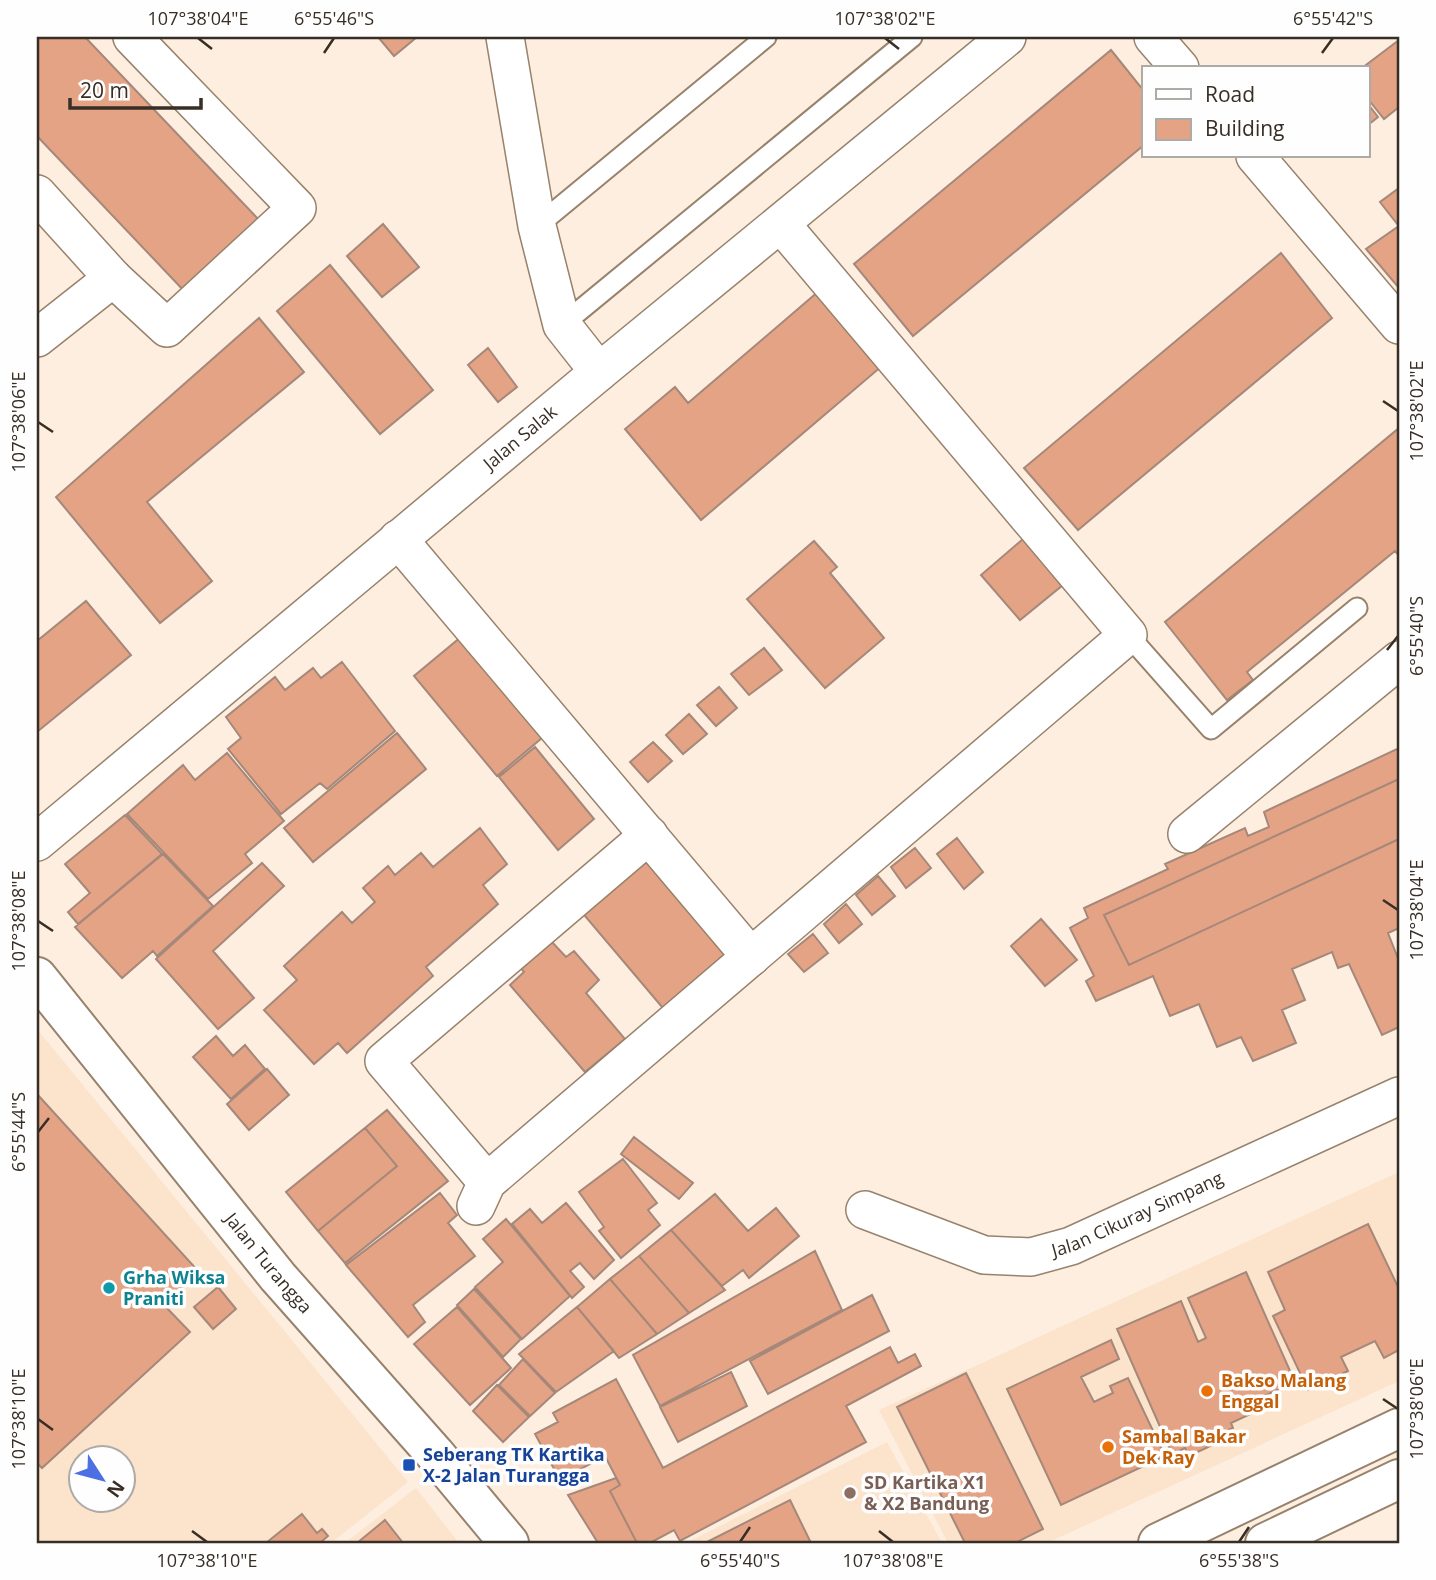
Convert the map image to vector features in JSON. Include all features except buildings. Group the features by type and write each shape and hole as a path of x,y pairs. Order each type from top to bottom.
{"main road":[{"name":"Jalan Turangga","path":"37,977 278,1277 435,1454 509,1543"},
{"path":"1158,1543 1399,1428"},
{"path":"1279,1540 1399,1479"}],"street":[{"path":"37,194 113,278 167,328 297,208 132,37"},
{"path":"505,37 537,226 562,325 599,372"},
{"name":"Jalan Salak","path":"37,842 599,372 1007,37"},
{"path":"1153,37 1178,66"},
{"path":"1257,158 1399,325"},
{"path":"649,835 384,1061 481,1194 751,957 1128,635 780,223"},
{"path":"37,338 113,278"},
{"path":"398,539 751,957"},
{"path":"1187,834 1399,660"},
{"name":"Jalan Cikuray Simpang","path":"865,1210 984,1255 1031,1257 1071,1246 1399,1096"}],"lane":[{"path":"537,226 765,37"},
{"path":"562,325 912,37"},
{"path":"1128,635 1211,729 1357,608"}],"shaded area":[{"path":"37,1029 408,1482 331,1543 37,1543"},
{"path":"1399,1172 1399,1381 1047,1543 948,1543 879,1410"},
{"name":"SD Kartika X1 & X2 Bandung","path":"887,1442 942,1543 686,1543"},
{"path":"416,1488 459,1543 345,1543"}],"place":[{"name":"Grha Wiksa Praniti","path":"109,1288"},
{"name":"Bakso Malang Enggal","path":"1207,1391"},
{"name":"Sambal Bakar Dek Ray","path":"1108,1447"},
{"name":"Seberang TK Kartika X-2 Jalan Turangga","path":"409,1465"},
{"name":"SD Kartika X1 & X2 Bandung","path":"850,1493"}]}
